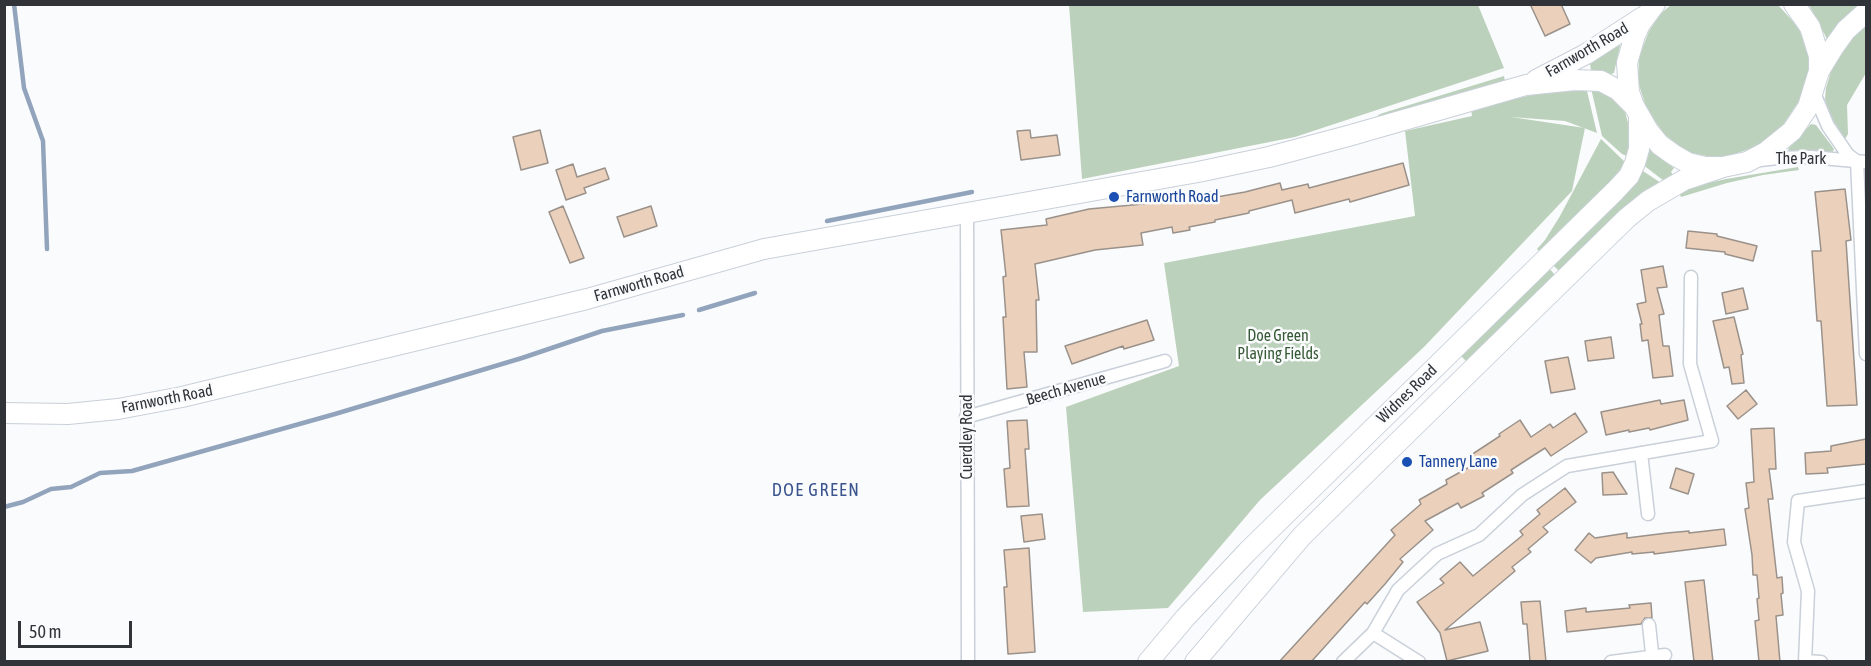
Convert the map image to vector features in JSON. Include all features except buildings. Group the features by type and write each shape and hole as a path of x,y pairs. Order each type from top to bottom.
{"main road":[{"path":"1651,9 1635,35 1627,63 1626,78 1636,111 1660,145 1674,155 1688,163 1705,167 1723,167 1747,162 1766,152 1792,131 1808,107 1819,71 1819,56 1816,40 1810,27 1794,4"},
{"name":"Farnworth Road","path":"1526,85 1586,54 1651,9"},
{"path":"1819,71 1846,30 1866,12"},
{"name":"Farnworth Road","path":"4,413 68,414 118,409 182,397 532,313 764,249 1198,172 1269,156 1526,85 1575,80 1601,81 1618,90 1636,111"},
{"name":"Widnes Road","path":"1148,662 1185,618 1247,552 1629,176 1635,163 1640,136 1636,111"},
{"name":"Widnes Road","path":"1195,662 1302,536 1627,218 1648,201 1684,180 1723,167"}],"street":[{"name":"The Park","path":"1814,92 1828,126 1848,154 1860,161"},
{"name":"The Park","path":"1747,162 1778,158 1860,161"},
{"path":"1860,161 1866,354"},
{"name":"Cuerdley Road","path":"967,213 968,662"},
{"path":"1343,662 1373,633 1398,590 1437,554 1479,535 1522,495 1567,466 1712,441 1690,364 1691,277"},
{"name":"Beech Avenue","path":"966,417 1165,361"},
{"path":"1641,453 1648,514"},
{"path":"1821,662 1805,661 1808,591 1794,542 1798,501 1866,491"},
{"path":"1611,662 1657,658 1649,625"},
{"path":"1373,633 1419,662"}],"green space":[{"path":"1069,5 1478,5 1504,68 1295,137 1082,179"},
{"path":"1671,5 1778,5 1802,31 1809,55 1809,72 1801,98 1783,125 1758,146 1729,156 1711,157 1692,153 1665,135 1647,110 1638,82 1639,57 1649,31 1660,14"},
{"path":"1809,5 1862,5 1827,39"},
{"path":"1866,23 1866,73 1847,105 1848,134 1845,139 1829,114 1825,99 1826,88 1831,71 1843,47"},
{"path":"1619,43 1614,73 1591,71 1590,63"},
{"path":"1504,76 1505,81 1378,119 1378,115 1383,113"},
{"name":"Doe Green Playing Fields","path":"1586,87 1597,133 1585,128 1572,191 1424,347 1260,500 1168,608 1083,612 1066,407 1179,366 1164,263 1415,216 1405,131 1472,116 1471,109 1558,89","holes":["1511,117 1565,121 1583,128"]},
{"path":"1591,88 1608,94 1625,112 1630,130 1627,156 1602,136"},
{"path":"1811,124 1816,125 1834,149 1832,153 1790,152 1788,149"},
{"path":"1601,139 1625,162 1610,184 1540,252 1537,249 1560,216"},
{"path":"1647,147 1674,168 1671,172 1673,175 1664,181 1642,164"},
{"path":"1798,167 1799,170 1727,183 1681,197 1679,192 1726,179"},
{"path":"1640,169 1661,183 1559,271 1552,264"},
{"path":"1548,267 1555,275 1467,362 1459,354"}],"waterway":[{"path":"14,4 24,88 43,141 47,249"},
{"path":"827,221 972,192"},
{"path":"699,310 755,293"},
{"path":"4,507 23,502 51,489 71,487 100,473 132,471 335,414 522,358 602,331 683,315"}],"place":[{"name":"Farnworth Road","path":"1114,197"},
{"name":"Tannery Lane","path":"1407,462"}],"district":[{"name":"DOE GREEN","path":"816,490"}]}
